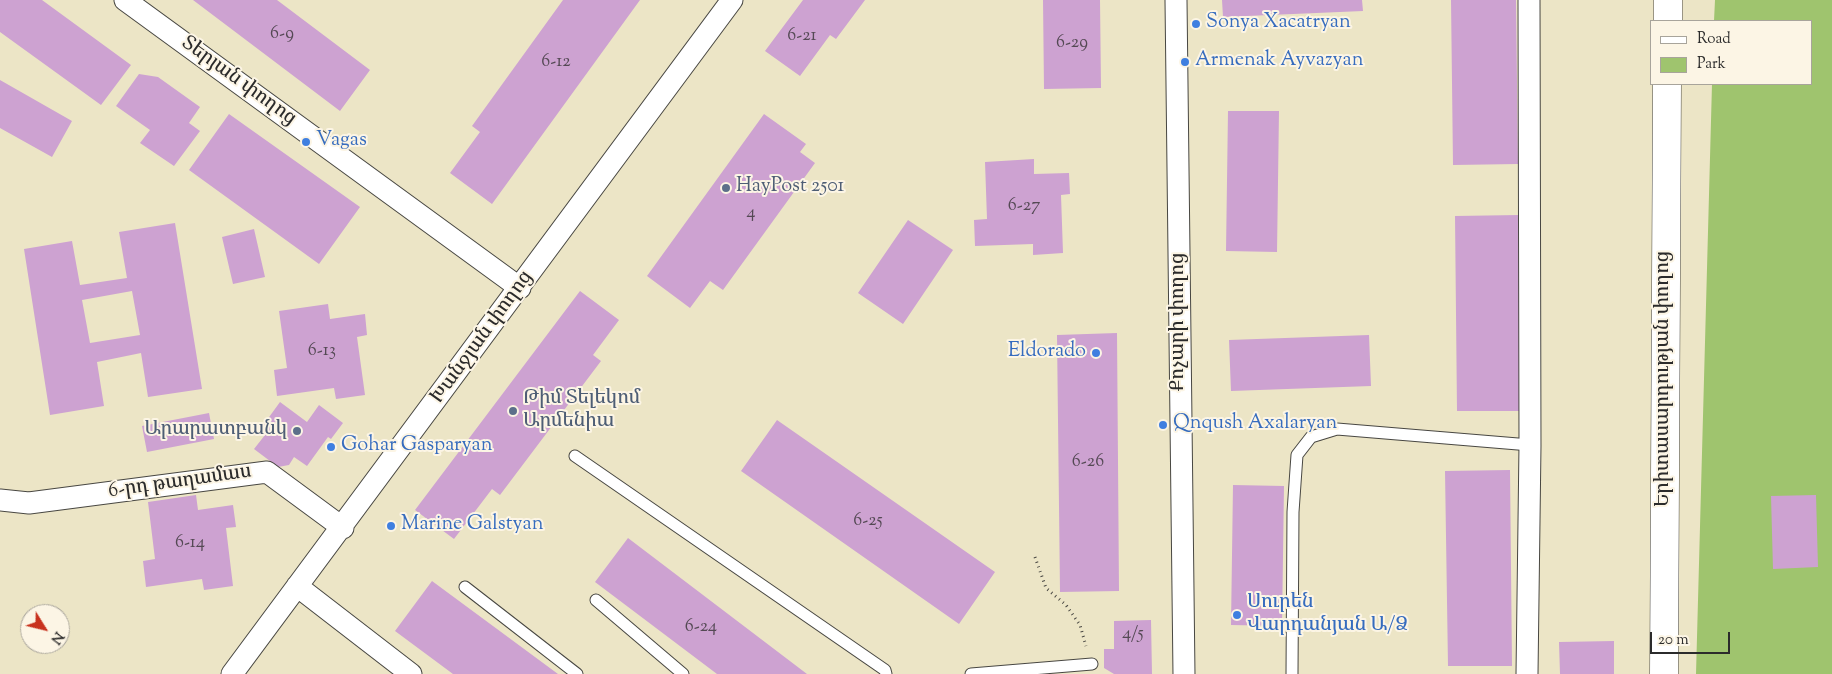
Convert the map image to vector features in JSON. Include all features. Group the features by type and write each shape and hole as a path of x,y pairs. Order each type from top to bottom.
{"street":[{"name":"Տերյան փողոց","path":"125,0 520,288"},
{"name":"Խանջյան փողոց","path":"232,674 520,288 731,0"},
{"name":"Քոչարի փողոց","path":"1176,0 1184,674"},
{"path":"1527,674 1530,445 1529,0"},
{"path":"1668,0 1668,20"},
{"name":"Երիտասարդության փողոց","path":"1664,674 1667,85"},
{"name":"6-րդ թաղամաս","path":"0,500 29,503 266,472 342,528"},
{"path":"297,586 411,674"}],"lane":[{"path":"1292,674 1294,493 1297,455 1312,437 1337,429 1530,445"},
{"path":"575,456 877,664 885,670 886,674"},
{"path":"466,587 577,674"},
{"path":"596,600 683,674"},
{"path":"971,674 1092,664"}],"path":[{"path":"1035,558 1046,588 1066,605 1080,625 1092,664"}],"green space":[{"path":"1715,0 1832,0 1832,674 1696,674 1712,85 1812,85 1812,20 1714,20"}],"building":[{"path":"0,0 42,0 131,65 101,105 0,32"},
{"path":"193,0 277,0 370,70 340,111"},
{"path":"563,0 640,0 492,204 450,173 480,132 472,126"},
{"path":"803,0 865,0 836,39 830,35 800,76 765,51"},
{"path":"1043,0 1100,0 1101,88 1044,89"},
{"path":"1222,0 1362,0 1363,11 1223,17"},
{"path":"1451,0 1516,0 1518,164 1453,165"},
{"path":"139,74 158,77 200,107 189,123 200,131 174,166 140,143 150,130 116,106"},
{"path":"0,80 72,121 52,157 0,128"},
{"path":"1228,111 1279,111 1277,252 1226,251"},
{"path":"229,114 360,207 319,264 189,170"},
{"path":"764,114 806,144 800,152 815,163 723,290 710,281 690,308 647,276"},
{"path":"1034,159 1034,174 1069,173 1070,194 1061,195 1063,253 1033,255 1033,244 975,246 974,220 987,219 985,162"},
{"path":"1519,215 1521,411 1457,411 1455,216"},
{"path":"908,220 953,250 903,324 858,293"},
{"path":"175,223 202,389 148,397 141,353 97,362 104,406 50,415 24,249 72,241 80,285 127,278 119,232","holes":["132,291 140,335 90,343 82,300"]},
{"path":"254,229 265,277 233,284 222,237"},
{"path":"580,291 619,320 593,355 601,361 500,495 492,489 454,539 415,510"},
{"path":"328,304 330,319 365,314 367,335 357,337 365,395 336,399 334,388 277,396 274,370 287,368 279,311"},
{"path":"1117,333 1119,591 1060,592 1057,335"},
{"path":"1369,335 1371,386 1231,391 1229,340"},
{"path":"280,402 307,422 319,405 343,423 331,439 328,437 307,466 294,457 289,465 278,467 254,449 265,435 259,431"},
{"path":"209,413 214,439 147,452 142,426"},
{"path":"777,420 995,572 959,624 741,471"},
{"path":"1510,470 1512,666 1448,666 1445,471"},
{"path":"1233,485 1284,486 1282,626 1231,625"},
{"path":"196,495 198,510 233,505 236,527 226,528 233,586 204,590 202,579 146,587 143,561 155,559 148,502"},
{"path":"1816,495 1818,567 1773,569 1771,496"},
{"path":"628,538 807,674 717,674 595,582"},
{"path":"432,581 558,674 453,674 395,631"},
{"path":"1151,620 1152,674 1114,674 1104,668 1104,649 1114,649 1114,621"},
{"path":"1614,641 1614,674 1560,674 1559,642"}],"place":[{"name":"Sonya Xacatryan","path":"1196,24"},
{"name":"Armenak Ayvazyan","path":"1185,62"},
{"name":"Vagas","path":"306,142"},
{"name":"HayPost 2501","path":"726,188"},
{"name":"Eldorado","path":"1096,353"},
{"name":"Թիմ Տելեկոմ Արմենիա","path":"513,411"},
{"name":"Qnqush Axalaryan","path":"1163,425"},
{"name":"Արարատբանկ","path":"297,431"},
{"name":"Gohar Gasparyan","path":"331,447"},
{"name":"Marine Galstyan","path":"391,526"},
{"name":"Սուրեն Վարդանյան Ա/Ձ","path":"1237,615"}]}
